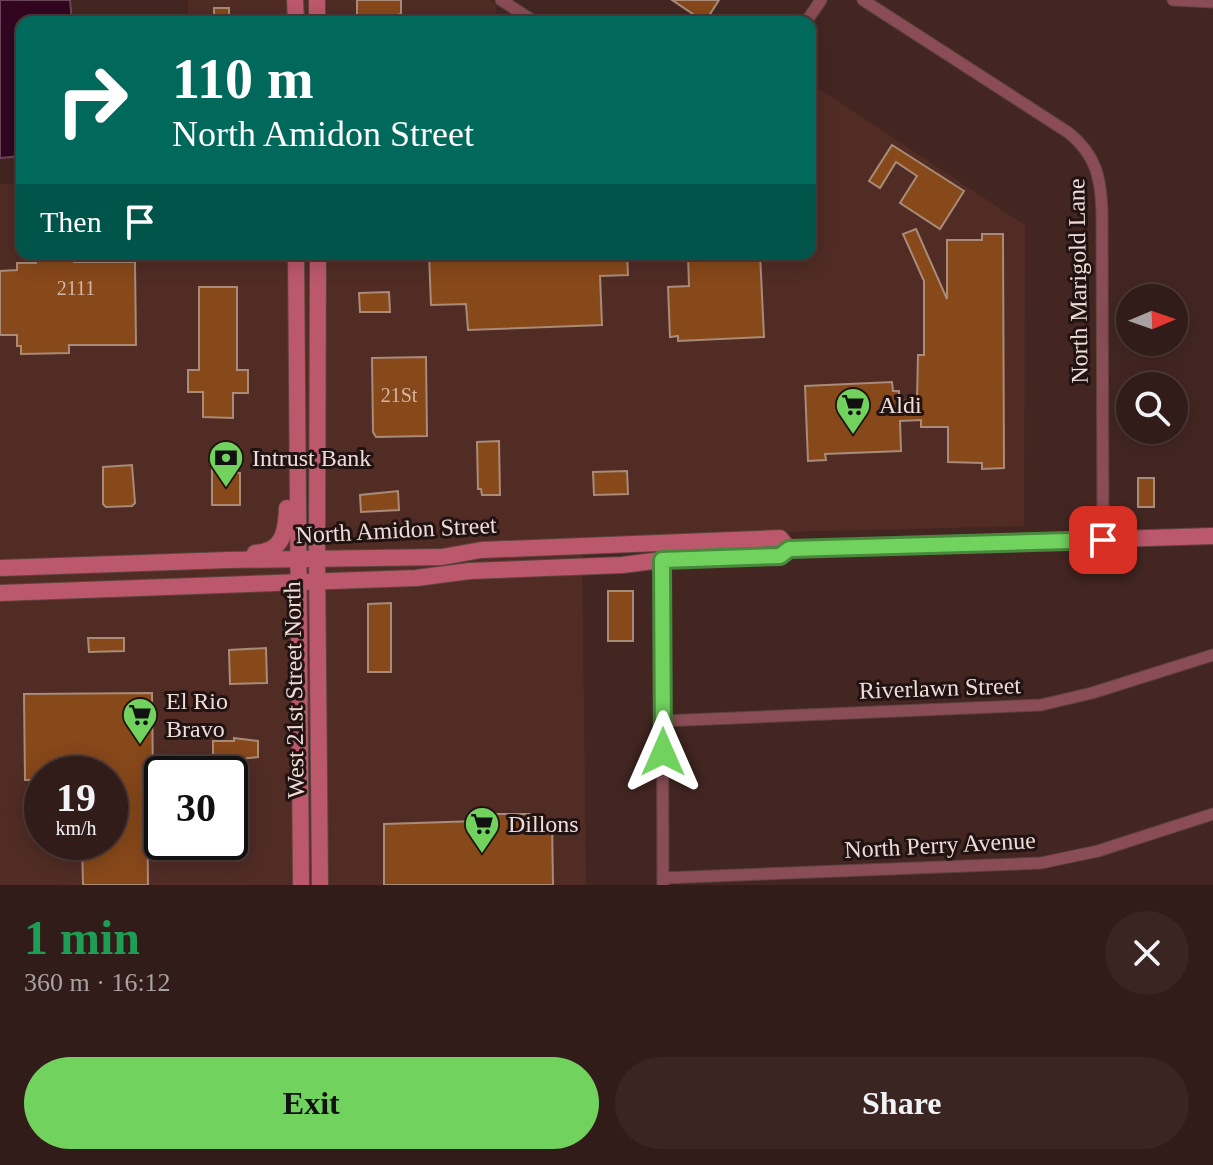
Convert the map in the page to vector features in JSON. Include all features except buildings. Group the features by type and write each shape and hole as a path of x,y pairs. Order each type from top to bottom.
{"main road":[{"name":"West 21st Street North","path":"296,260 301,885"},
{"name":"West 21st Street North","path":"318,260 320,885"},
{"path":"228,560 235,554 265,553 283,539 287,530 287,389 296,365"},
{"name":"North Amidon Street","path":"0,593 416,578 470,571 780,556 789,549 1213,536"},
{"name":"North Amidon Street","path":"0,568 442,557 481,550 780,538 789,549"}],"street":[{"path":"501,0 526,16"},
{"name":"North Marigold Lane","path":"863,0 1069,133 1080,141 1096,164 1102,190 1103,540"},
{"path":"1173,0 1213,2"},
{"path":"662,560 663,881"},
{"name":"Riverlawn Street","path":"663,721 1041,705 1092,693 1213,655"},
{"name":"North Perry Avenue","path":"663,881 1041,863 1098,851 1213,814"}],"shaded area":[{"path":"0,0 70,0 71,16 16,16 16,157 0,158"},
{"path":"188,0 490,0 496,4 496,16 188,16"},
{"path":"816,87 1025,225 1024,526 582,537 586,885 0,885 0,184 16,184 16,260 816,260"}],"place":[{"name":"Aldi","path":"853,436"},
{"name":"Intrust Bank","path":"226,489"},
{"name":"El Rio Bravo","path":"140,746"},
{"name":"Dillons","path":"482,855"}],"route":[{"path":"663,752 662,560 780,556 789,549 1103,540"}]}
